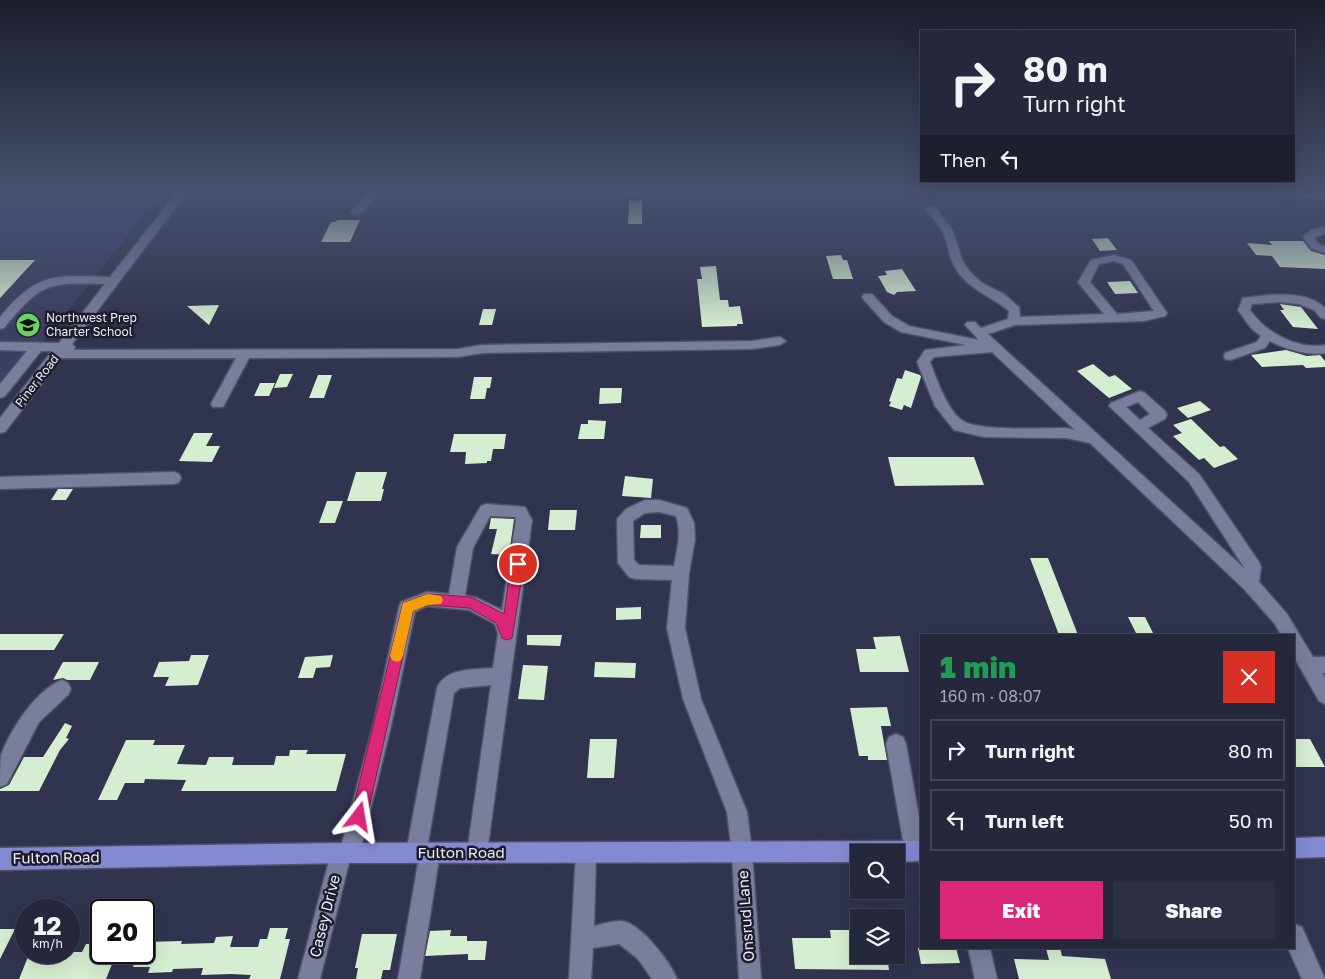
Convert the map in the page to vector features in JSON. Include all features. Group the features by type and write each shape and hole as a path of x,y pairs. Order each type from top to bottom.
{"main road":[{"path":"1295,848 1325,847"},
{"name":"Fulton Road","path":"0,859 345,853 918,851"}],"street":[{"name":"Piner Road","path":"0,428 148,237"},
{"path":"950,237 956,260 965,273 978,286 1000,297 1015,310 1014,321"},
{"path":"1308,237 1316,247 1325,250"},
{"path":"1114,318 1084,282 1095,262 1114,258 1127,262 1162,312 1144,317 1114,318 1014,321 975,329 1250,584 1281,619 1289,634"},
{"path":"0,324 27,294 46,284 67,281 114,281"},
{"path":"868,297 888,319 905,329 995,347"},
{"path":"1323,308 1299,299 1247,301 1244,310 1252,323 1267,336 1291,345 1319,350 1325,349"},
{"path":"1230,356 1262,346 1267,336"},
{"path":"0,346 37,347 60,351 245,354 458,353 482,349 752,345 780,341"},
{"path":"60,351 461,346 482,349"},
{"path":"0,393 37,347"},
{"path":"995,347 930,353 923,362 942,406 959,426 984,432 1066,433 1095,440"},
{"path":"218,404 245,354"},
{"path":"1138,427 1194,478 1252,567 1250,584"},
{"path":"0,483 174,478"},
{"path":"660,505 682,512 686,523 687,539 681,573 635,572 626,562 625,519 633,510 660,505"},
{"path":"477,853 524,520 520,510 486,510 465,548 456,602 471,603 502,619 507,634"},
{"name":"Onsrud Lane","path":"681,573 676,628 687,680 692,699 719,763 736,812 742,852 750,979"},
{"name":"Casey Drive","path":"309,979 382,726 407,607 428,599 456,602"},
{"path":"1295,642 1316,665 1325,695"},
{"path":"409,979 423,853 446,688 457,680 501,676"},
{"path":"0,777 32,716 62,689"},
{"path":"896,744 918,851"},
{"path":"580,979 586,853"},
{"path":"582,939 622,932 646,950 666,979"},
{"path":"1295,937 1314,979"},
{"path":"979,949 986,979"}],"shaded area":[{"path":"0,237 127,237 114,253 0,253"},
{"name":"Northwest Prep Charter School","path":"0,253 114,253 0,396"}],"building":[{"path":"324,237 352,237 350,242 321,242"},
{"path":"1108,238 1117,250 1100,251 1092,239"},
{"path":"1269,241 1303,241 1311,251 1325,255 1325,269 1280,267 1272,256 1256,255 1247,243 1272,245"},
{"path":"841,255 843,260 847,260 853,279 833,279 826,256"},
{"path":"0,260 35,260 0,298"},
{"path":"716,266 720,300 728,300 729,307 740,306 743,324 737,324 737,326 702,327 697,279 702,279 700,267"},
{"path":"902,269 916,291 897,292 894,295 887,292 878,276 887,275 885,271"},
{"path":"1130,281 1138,293 1115,294 1107,282"},
{"path":"1280,304 1301,307 1318,329 1293,327 1280,310 1284,310"},
{"path":"219,305 209,325 187,306"},
{"path":"483,309 496,309 492,325 479,325"},
{"path":"1286,350 1307,356 1320,355 1325,361 1325,367 1306,368 1303,365 1262,367 1251,355"},
{"path":"1093,364 1109,377 1115,375 1132,389 1109,398 1077,371"},
{"path":"905,370 921,377 911,408 904,405 902,410 889,406 891,402 889,401 897,378 902,379"},
{"path":"280,374 293,374 287,387 274,388"},
{"path":"318,375 332,375 324,398 309,398"},
{"path":"474,377 492,377 485,399 470,399"},
{"path":"260,383 275,383 269,396 254,396"},
{"path":"600,388 622,388 621,403 599,404"},
{"path":"1200,401 1211,410 1188,418 1177,408"},
{"path":"1191,419 1220,447 1224,446 1238,459 1214,468 1204,458 1199,460 1173,436 1182,433 1173,425"},
{"path":"588,420 606,421 604,439 578,439 581,424 588,424"},
{"path":"194,433 213,433 206,446 220,446 212,462 179,461"},
{"path":"454,434 506,434 504,449 493,449 491,461 487,461 487,463 465,464 466,452 450,452"},
{"path":"888,457 974,457 984,485 895,486"},
{"path":"356,472 387,472 381,501 347,501"},
{"path":"625,476 653,479 651,498 622,496"},
{"path":"58,489 73,489 66,500 51,500"},
{"path":"327,501 343,501 335,523 319,523"},
{"path":"550,510 577,510 575,530 548,530"},
{"path":"491,518 514,519 509,555 491,554 497,529 489,529"},
{"path":"641,525 661,525 661,538 640,538"},
{"path":"1030,558 1048,558 1078,634 1059,634"},
{"path":"641,607 641,619 616,620 616,608"},
{"path":"1128,617 1145,617 1154,634 1136,634"},
{"path":"0,634 64,634 54,650 0,650"},
{"path":"527,635 562,635 560,646 527,645"},
{"path":"900,636 909,672 860,672 856,649 876,649 873,637"},
{"path":"191,655 209,655 198,685 165,686 169,677 153,677 159,662 189,661"},
{"path":"333,655 330,667 316,668 313,678 298,678 305,657"},
{"path":"63,662 99,662 90,680 67,680 63,678 53,680"},
{"path":"595,662 636,663 635,678 594,677"},
{"path":"523,665 548,666 544,700 518,699"},
{"path":"887,707 891,726 881,726 887,760 868,760 868,756 859,756 850,708"},
{"path":"65,723 72,726 66,738 69,739 60,750 39,791 0,791 0,789 9,785 24,757 43,757"},
{"path":"590,739 617,739 614,778 587,778"},
{"path":"1295,739 1310,739 1325,767 1295,767"},
{"path":"126,740 155,740 153,745 185,745 177,764 206,765 209,757 234,757 232,765 274,765 276,756 289,756 290,750 308,750 306,754 346,754 336,791 181,791 186,780 145,779 144,783 125,783 117,800 98,800"},
{"path":"270,928 288,928 285,939 290,939 280,979 249,979 251,975 201,975 203,968 173,969 172,972 148,973 150,967 133,967 134,964 155,964 155,942 182,941 181,944 214,943 216,937 233,936 230,947 258,947 260,939 267,939"},
{"path":"0,929 15,929 0,959"},
{"path":"451,930 450,936 467,936 467,941 487,941 485,960 468,960 468,954 425,956 430,931"},
{"path":"830,930 850,930 850,964 888,964 889,970 795,969 792,938 831,938"},
{"path":"362,934 397,934 390,970 383,970 381,979 356,979 358,968 355,968"},
{"path":"86,944 90,944 90,964 112,964 106,979 19,979 25,964 80,964 80,952 82,952"},
{"path":"918,948 956,949 960,963 921,964"},
{"path":"1046,949 1060,949 1062,956 1105,959 1111,979 1019,979 1014,959 1049,960"}],"slow traffic":[{"path":"397,656 407,607 428,599 436,600"}],"place":[{"name":"Northwest Prep Charter School","path":"28,325"}],"route":[{"path":"359,817 382,726 407,607 428,599 471,603 502,619 507,634 518,564"}]}
